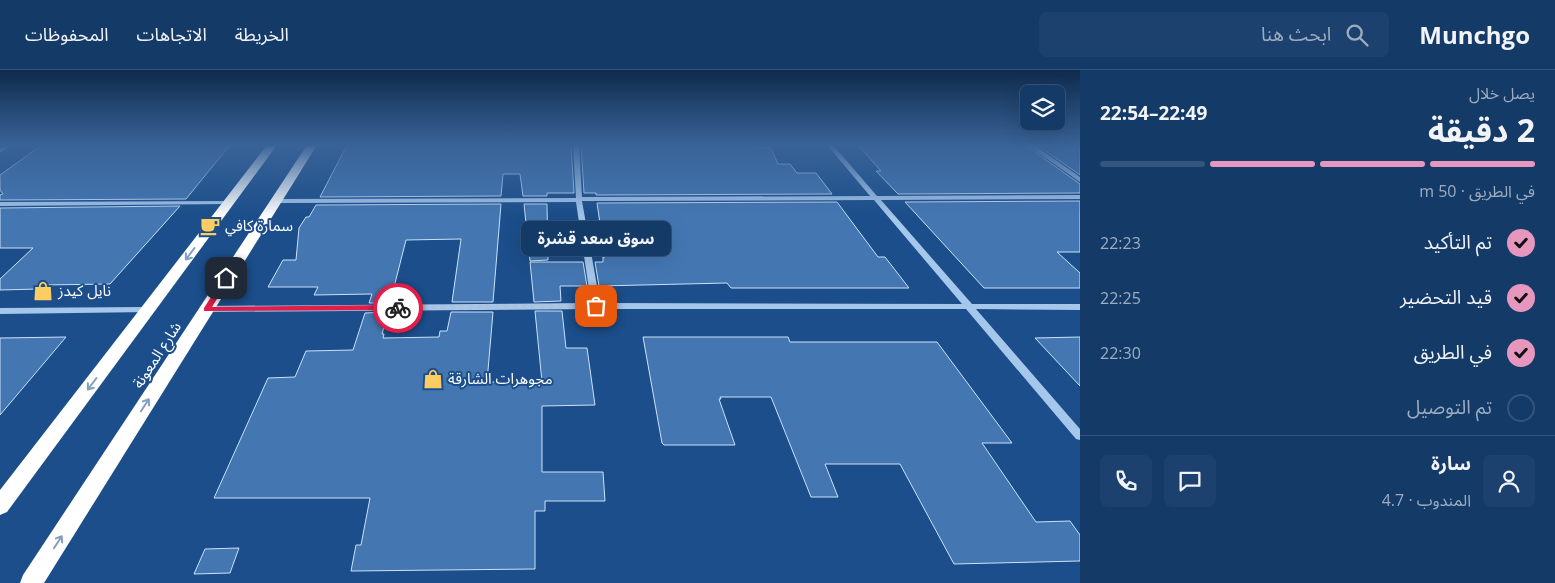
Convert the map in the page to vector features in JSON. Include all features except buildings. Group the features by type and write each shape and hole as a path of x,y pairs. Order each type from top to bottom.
{"highway":[{"path":"0,506 254,169"},
{"name":"شارع المعونة","path":"31,583 297,169"}],"street":[{"path":"577,169 579,201 596,306"},
{"path":"850,169 1080,436"},
{"path":"1064,169 1080,180"},
{"path":"276,201 579,201 1080,197"},
{"path":"0,204 228,203"},
{"path":"206,309 596,306 1080,307"},
{"path":"0,311 147,310"}],"way so far":[{"path":"398,308 596,306"}],"place":[{"name":"سمارة كافي","path":"210,226"},
{"name":"نايل كيدز","path":"43,291"},
{"name":"سوق سعد قشرة","path":"596,306"},
{"name":"مجوهرات الشارقة","path":"433,379"}],"route":[{"path":"226,278 206,309 398,308"}]}
